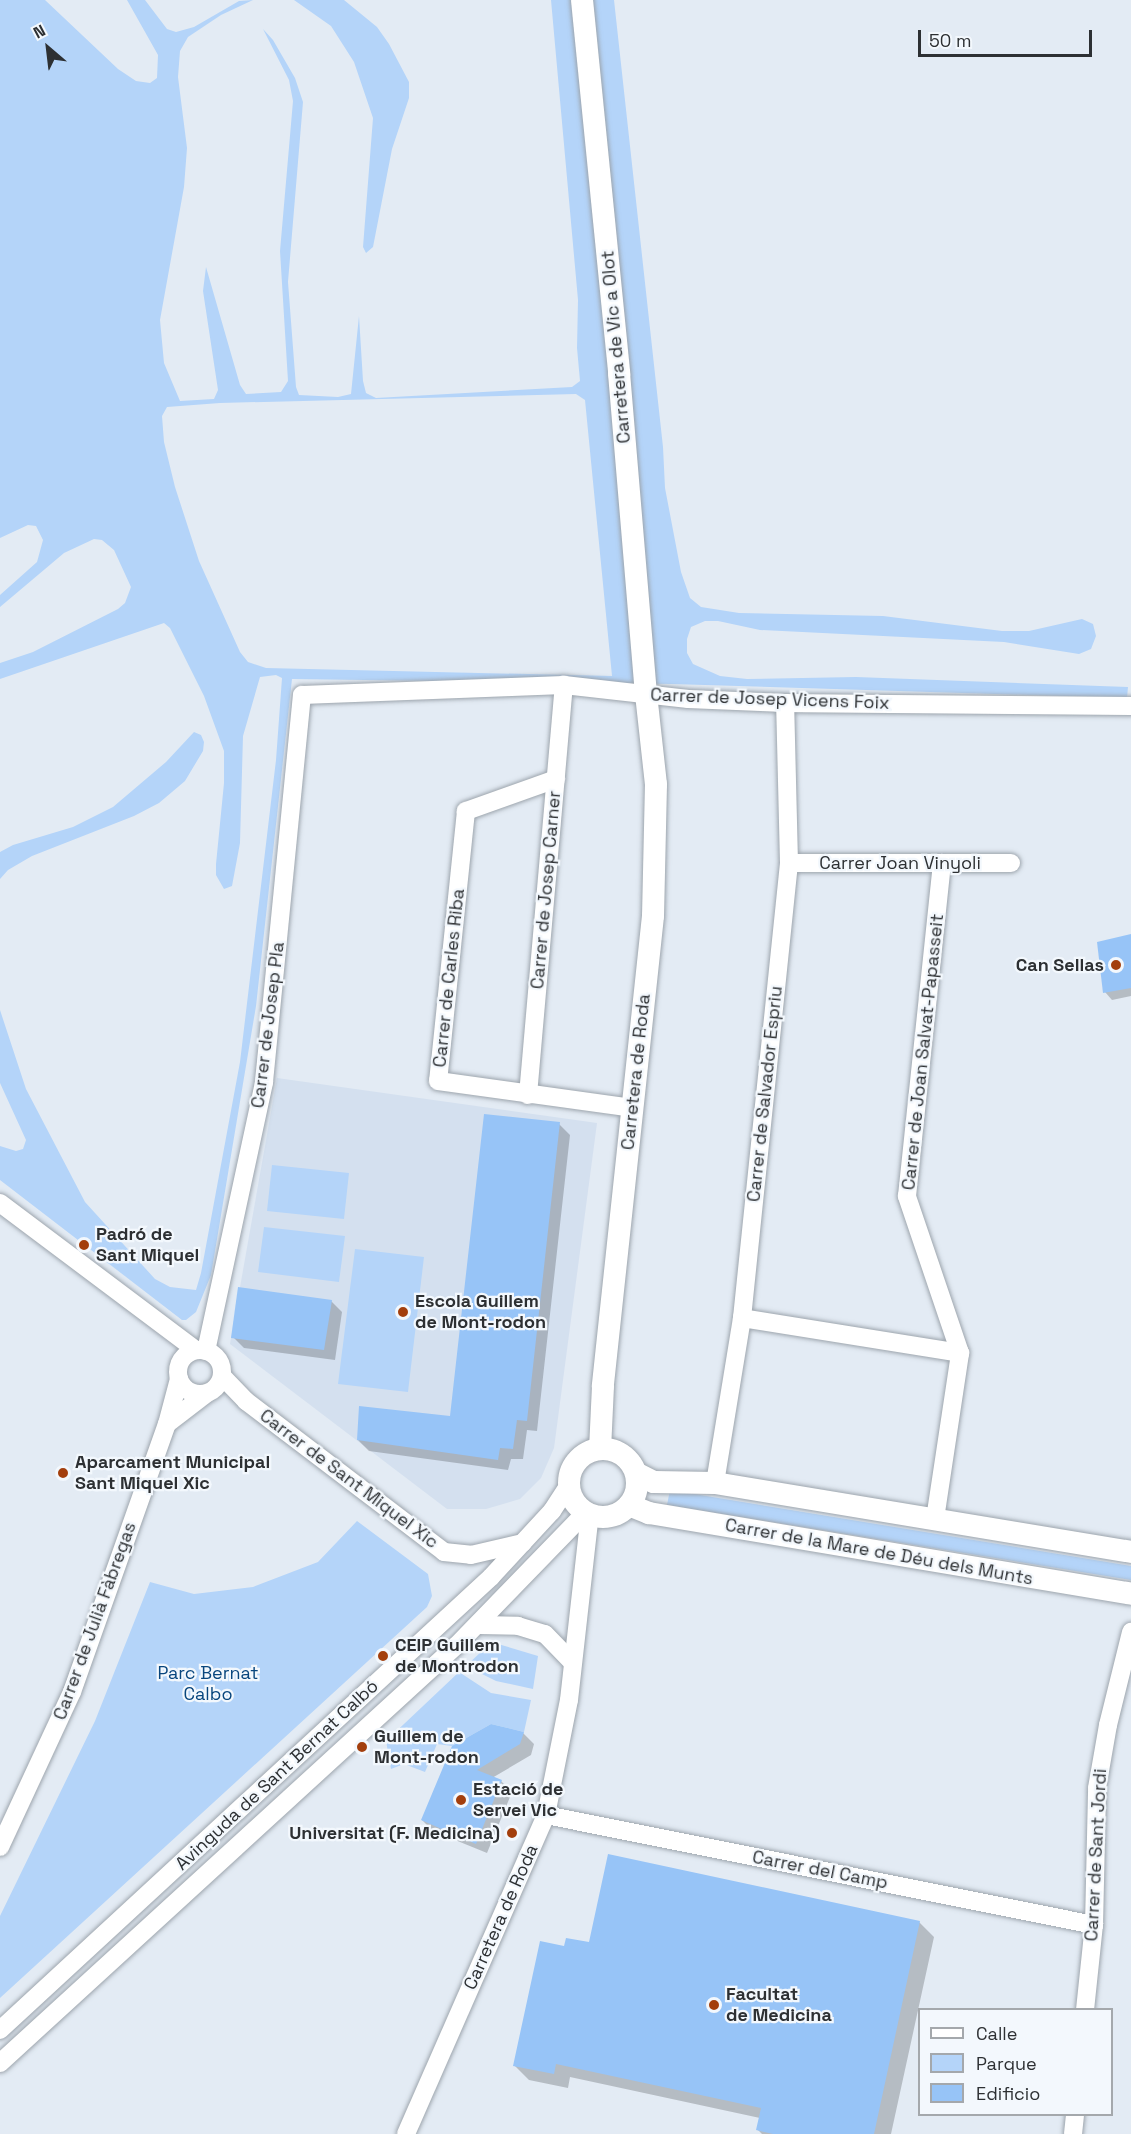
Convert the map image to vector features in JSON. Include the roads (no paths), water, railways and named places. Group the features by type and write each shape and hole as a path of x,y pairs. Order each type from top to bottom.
{"street":[{"name":"Carretera de Vic a Olot","path":"582,0 618,361 646,694"},
{"name":"Carrer de Josep Vicens Foix","path":"302,695 564,685 687,699 785,703 1131,706"},
{"name":"Carrer de Josep Carner","path":"528,1095 564,685"},
{"name":"Carretera de Roda","path":"600,1449 603,1386 653,916 656,784 646,694"},
{"name":"Carrer de Josep Pla","path":"201,1351 264,1082 302,695"},
{"name":"Carrer de Salvador Espriu","path":"716,1483 742,1318 789,863 785,703"},
{"name":"Carrer de Carles Riba","path":"556,779 466,811 438,1081 632,1108"},
{"name":"Carrer Joan Vinyoli","path":"789,863 1011,863"},
{"name":"Carrer de Joan Salvat-Papasseit","path":"935,1519 960,1353 907,1196 942,863"},
{"path":"0,1203 157,1323 201,1351 220,1360 222,1376 214,1390 167,1424"},
{"path":"742,1318 960,1353"},
{"path":"157,1323 178,1373 189,1392 206,1394"},
{"path":"178,1373 184,1356 201,1351"},
{"name":"Carrer de Julià Fàbregas","path":"0,1845 72,1692 167,1424 178,1373"},
{"name":"Carrer de Sant Miquel Xic","path":"222,1376 246,1401 444,1552 471,1555 523,1543"},
{"path":"636,1473 637,1488 629,1505 614,1515 588,1513 573,1499 569,1485 571,1472 577,1461 588,1453 610,1449 623,1455 636,1473 654,1482 716,1483 1131,1552"},
{"name":"Avinguda de Sant Bernat Calbó","path":"0,2030 430,1635 523,1543 552,1511 569,1485"},
{"name":"Carrer de la Mare de Déu dels Munts","path":"629,1505 649,1513 1131,1594"},
{"name":"Carretera de Roda","path":"406,2134 546,1815 565,1723 588,1513"},
{"name":"Avinguda de Sant Bernat Calbó","path":"0,2063 479,1625 588,1513"},
{"path":"479,1625 518,1626 545,1634 572,1662"},
{"name":"Carrer de Sant Jordi","path":"1085,2008 1094,1925 1097,1788 1108,1725 1131,1632"},
{"name":"Carrer del Camp","path":"546,1815 1094,1925"},
{"path":"1072,2134 1075,2116"}],"place":[{"name":"Can Sellas","path":"1116,965"},
{"name":"Padró de Sant Miquel","path":"84,1245"},
{"name":"Escola Guillem de Mont-rodon","path":"403,1312"},
{"name":"Aparcament Municipal Sant Miquel Xic","path":"63,1473"},
{"name":"CEIP Guillem de Montrodon","path":"383,1656"},
{"name":"Guillem de Mont-rodon","path":"362,1747"},
{"name":"Estació de Servei Vic","path":"461,1800"},
{"name":"Universitat (F. Medicina)","path":"512,1833"},
{"name":"Facultat de Medicina","path":"714,2005"}],"park label":[{"name":"Parc Bernat Calbo","path":"208,1684"}]}
